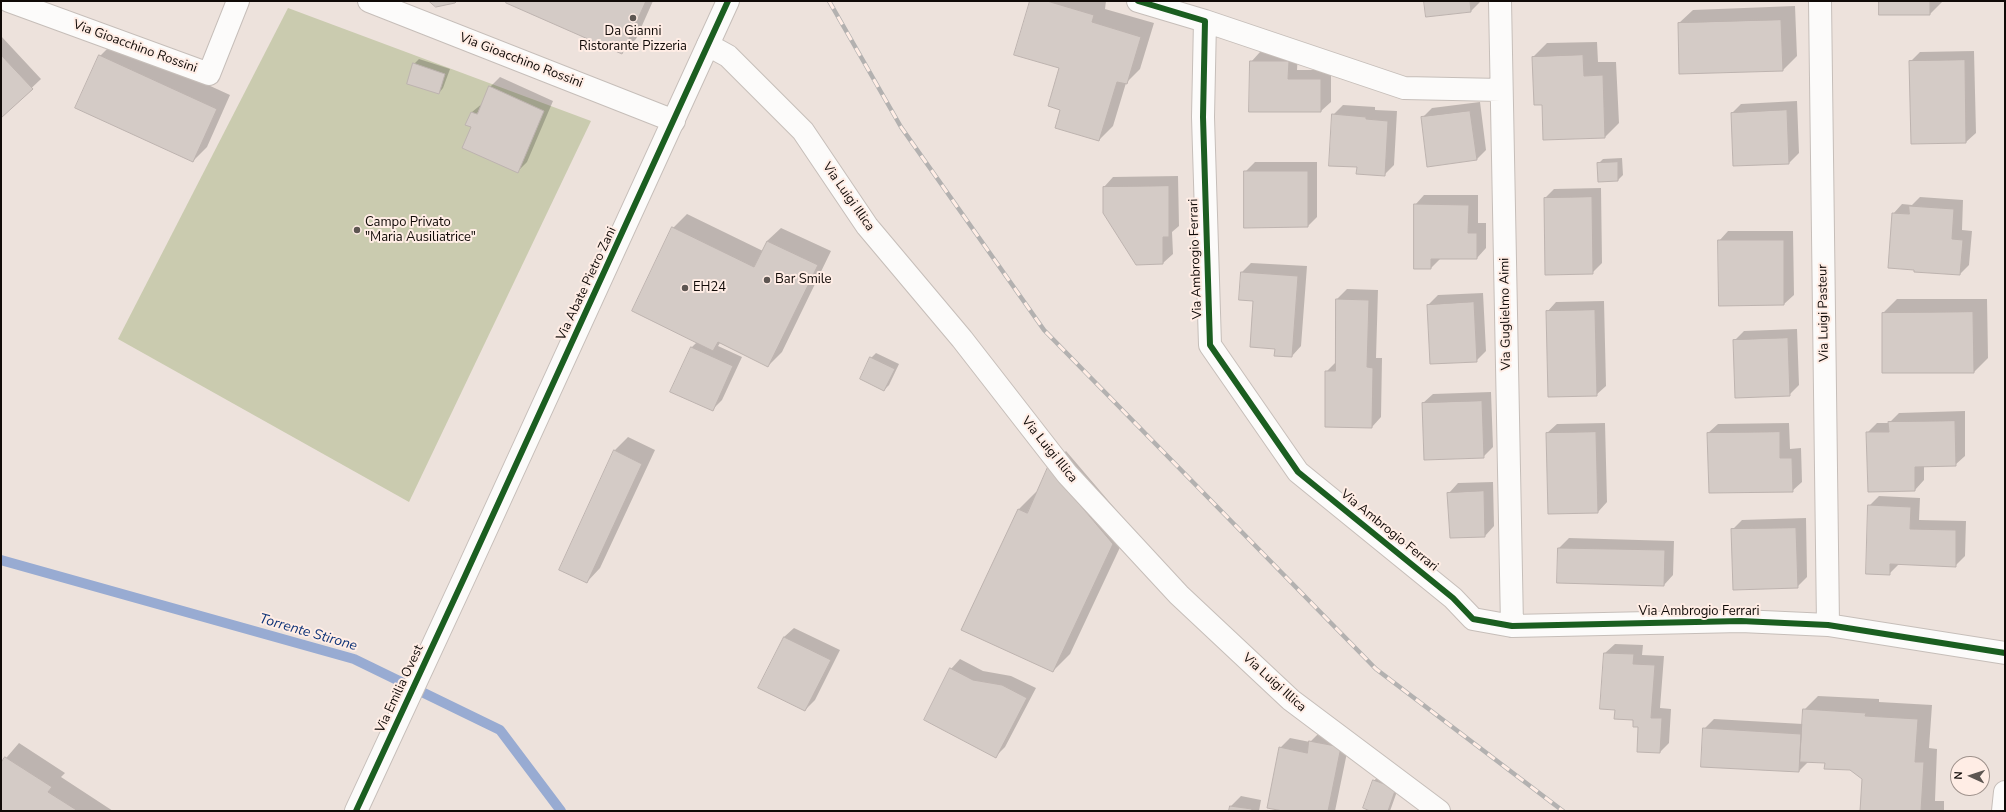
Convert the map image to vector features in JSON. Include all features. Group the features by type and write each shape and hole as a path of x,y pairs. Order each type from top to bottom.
{"street":[{"name":"Via Gioacchino Rossini","path":"9,1 209,74 238,1"},
{"name":"Via Gioacchino Rossini","path":"369,1 674,121"},
{"name":"Via Abate Pietro Zani","path":"465,576 728,1"},
{"path":"1138,1 1206,21 1404,88 1501,90"},
{"name":"Via Guglielmo Aimi","path":"1500,1 1512,626"},
{"name":"Via Luigi Pasteur","path":"1820,1 1828,625"},
{"name":"Via Ambrogio Ferrari","path":"1206,21 1203,117 1210,345 1298,472 1453,598 1473,619 1512,626 1741,621 1828,625 2005,653"},
{"name":"Via Luigi Illica","path":"708,45 728,56 803,131 867,226 962,339 1067,474 1179,595 1291,700 1439,811"},
{"name":"Via Emilia Ovest","path":"356,811 465,576"},
{"path":"2003,811 2005,792"}],"green space":[{"name":"Campo Privato \"Maria Ausiliatrice\"","path":"288,8 591,121 409,502 118,339"}],"building":[{"path":"429,1 457,1 455,3 436,7"},
{"path":"507,1 646,1 622,54 506,3"},
{"path":"1030,1 1047,1 1094,15 1092,22 1141,37 1127,84 1117,82 1099,141 1055,128 1060,110 1048,106 1059,68 1014,55"},
{"path":"1424,1 1470,1 1471,12 1426,17"},
{"path":"1879,1 1930,1 1930,15 1879,15"},
{"path":"1781,20 1783,71 1679,74 1678,23"},
{"path":"1,55 33,89 1,118"},
{"path":"99,55 217,109 193,162 75,108"},
{"path":"1583,55 1584,76 1603,75 1605,138 1543,140 1542,105 1534,105 1532,57"},
{"path":"1965,60 1966,143 1911,144 1909,61"},
{"path":"1250,61 1289,61 1288,79 1321,79 1321,112 1249,112"},
{"path":"413,63 445,74 439,94 407,84"},
{"path":"489,86 544,111 518,173 462,148 471,127 465,125 471,112 477,114"},
{"path":"1787,110 1789,164 1733,166 1731,113"},
{"path":"1470,111 1477,160 1427,167 1421,117"},
{"path":"1332,114 1366,117 1366,119 1388,121 1385,176 1356,174 1357,167 1329,166"},
{"path":"1618,162 1618,181 1598,182 1597,163"},
{"path":"1244,171 1308,171 1308,227 1244,228"},
{"path":"1169,186 1169,237 1163,237 1163,264 1136,265 1103,213 1103,187"},
{"path":"1592,197 1593,274 1545,275 1544,198"},
{"path":"1414,204 1469,205 1468,233 1477,233 1477,259 1431,259 1431,269 1414,269"},
{"path":"1909,206 1954,209 1952,239 1963,240 1960,275 1914,272 1914,270 1888,268 1892,213 1909,214"},
{"path":"672,227 754,267 767,241 818,265 768,367 718,342 713,351 632,311"},
{"path":"1718,240 1784,240 1784,305 1719,306"},
{"path":"1241,272 1298,276 1292,357 1274,356 1275,349 1250,347 1253,301 1239,300"},
{"path":"1336,299 1369,300 1367,367 1373,368 1372,428 1325,427 1325,371 1335,371"},
{"path":"1474,302 1477,362 1430,364 1427,305"},
{"path":"1595,310 1597,396 1548,397 1546,311"},
{"path":"1973,312 1974,373 1882,373 1882,313"},
{"path":"1788,338 1790,396 1735,398 1733,340"},
{"path":"691,347 733,366 713,411 670,392"},
{"path":"870,357 895,369 884,391 860,379"},
{"path":"1482,401 1484,458 1424,460 1422,403"},
{"path":"1955,421 1956,466 1915,467 1915,491 1868,492 1866,432 1889,432 1888,422"},
{"path":"1596,432 1598,513 1548,514 1546,433"},
{"path":"1780,432 1780,458 1792,458 1793,492 1709,493 1707,433"},
{"path":"614,450 642,464 587,583 559,570"},
{"path":"1048,467 1113,544 1053,672 961,630 1018,509 1027,513"},
{"path":"1484,491 1485,537 1450,538 1447,493"},
{"path":"1868,505 1911,507 1910,529 1956,530 1956,567 1890,564 1890,575 1866,574"},
{"path":"1796,528 1798,588 1733,590 1731,529"},
{"path":"1558,548 1665,550 1664,586 1557,583"},
{"path":"784,637 831,660 805,711 758,688"},
{"path":"1604,653 1634,654 1633,664 1655,665 1651,718 1662,718 1660,753 1637,752 1638,727 1633,727 1633,720 1614,719 1615,710 1600,709"},
{"path":"950,668 973,680 1002,685 1027,698 996,758 924,720"},
{"path":"1803,709 1866,713 1865,716 1918,719 1915,762 1924,762 1921,811 1860,811 1862,779 1850,770 1824,769 1825,763 1800,762"},
{"path":"1703,728 1801,734 1799,772 1701,767"},
{"path":"1309,741 1341,747 1328,811 1283,811 1267,808 1279,747 1307,753"},
{"path":"5,757 52,787 48,792 78,811 1,811 1,763"},
{"path":"1373,780 1396,788 1388,811 1370,811 1363,808"},
{"path":"1230,806 1252,809 1251,811 1229,811"}],"waterway":[{"name":"Torrente Stirone","path":"1,560 354,659 500,730 561,811"}],"railway":[{"path":"829,1 901,127 1044,330 1376,669 1563,811"}],"cycle path":[{"path":"356,811 728,1"},
{"path":"1138,1 1205,21 1203,117 1210,345 1298,472 1453,598 1473,619 1512,626 1741,621 1828,625 2005,653"}],"place":[{"name":"Da Gianni Ristorante Pizzeria","path":"633,18"},
{"name":"Campo Privato \"Maria Ausiliatrice\"","path":"357,230"},
{"name":"Bar Smile","path":"767,280"},
{"name":"EH24","path":"685,288"}]}
